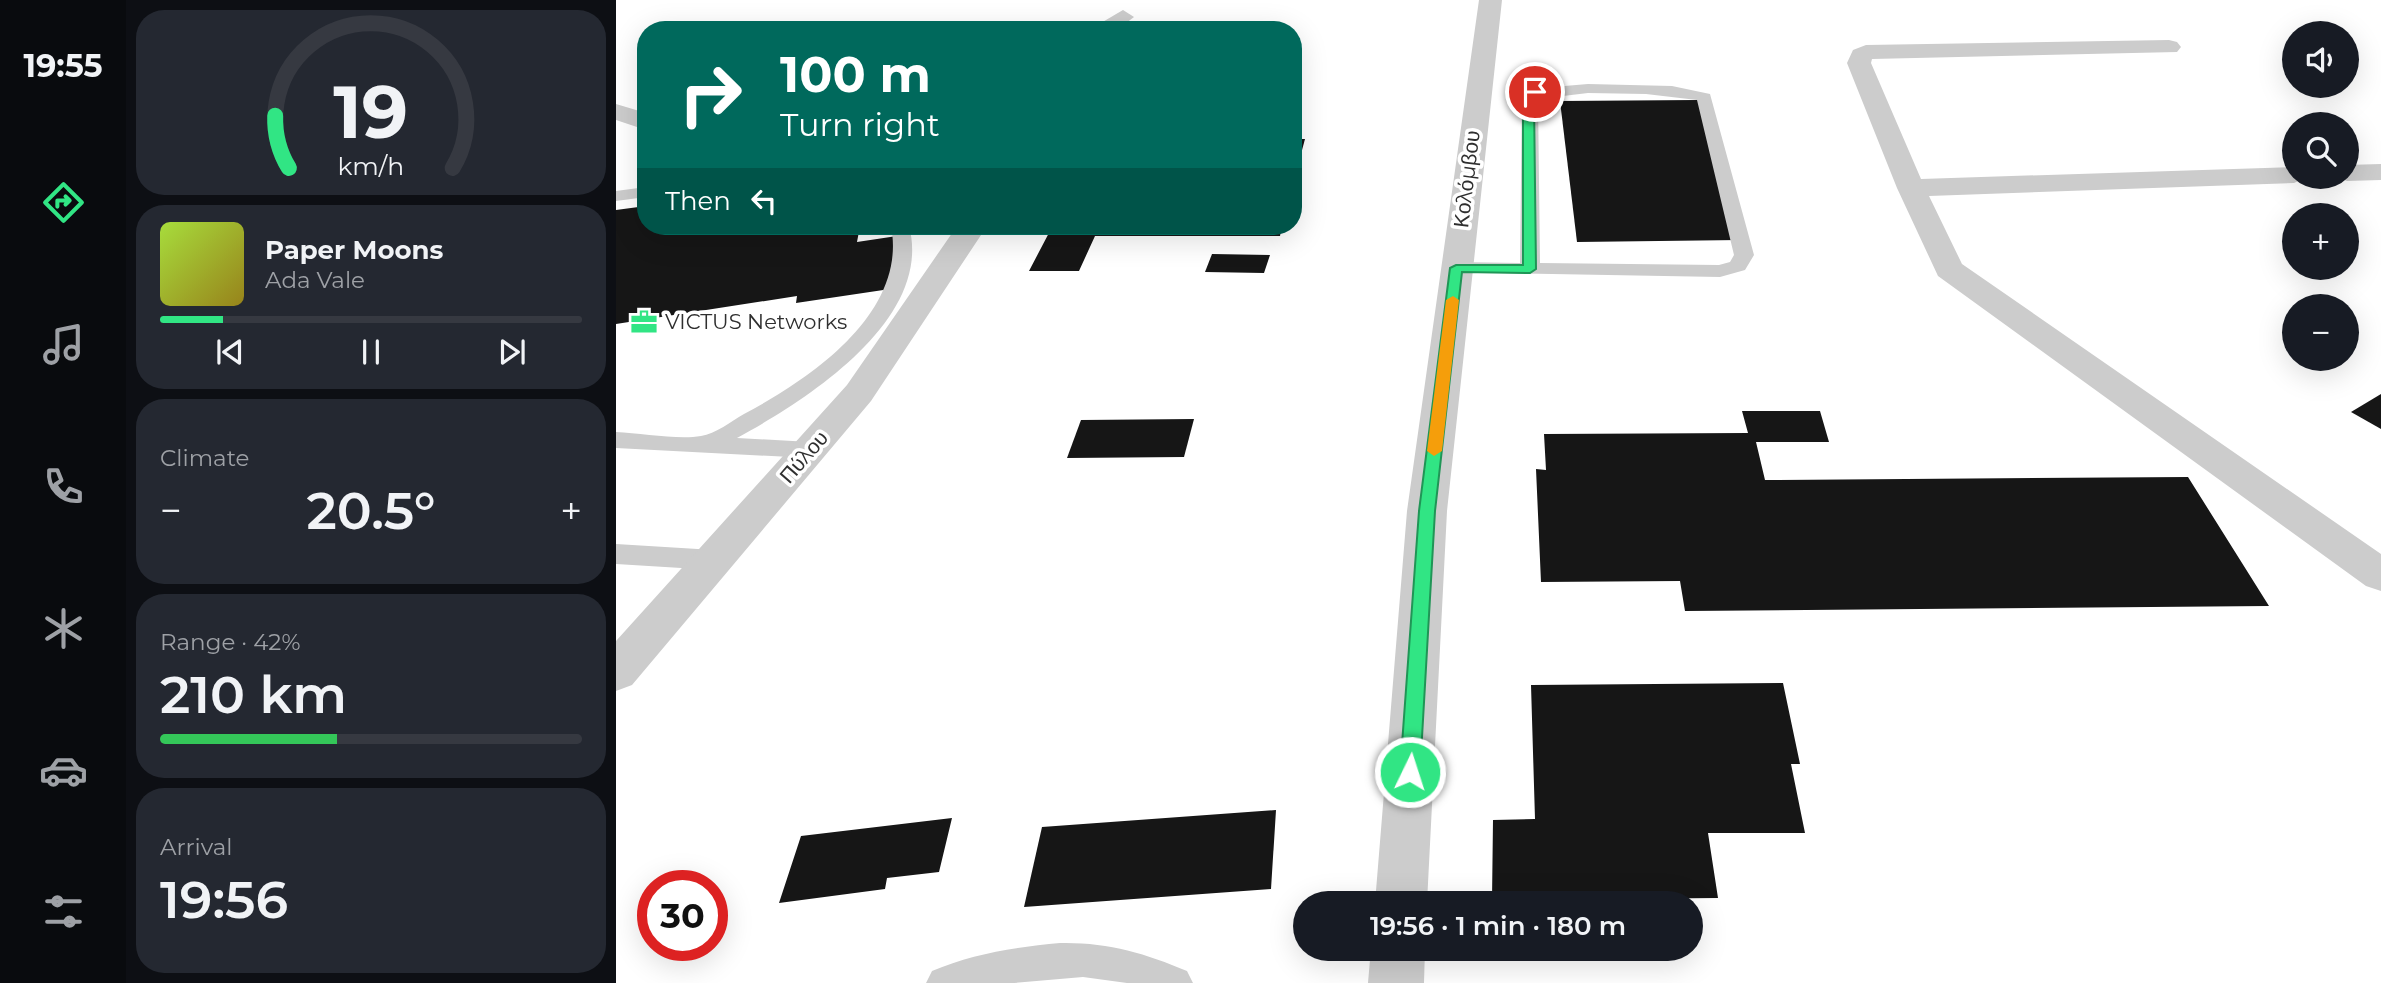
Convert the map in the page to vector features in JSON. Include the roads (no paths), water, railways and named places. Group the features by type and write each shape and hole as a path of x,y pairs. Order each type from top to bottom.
{"street":[{"name":"Κολόμβου","path":"1402,891 1427,511 1489,2 1492,0"},
{"path":"1116,21 1123,17"},
{"path":"2169,47 1866,52 1861,55 1859,63 1911,188 1949,269 2381,575"},
{"path":"616,112 637,119"},
{"path":"2359,173 2381,172"},
{"path":"1911,188 2282,175"},
{"name":"Πύλου","path":"616,672 859,393 966,235"},
{"path":"1396,983 1397,961"}],"lane":[{"path":"1456,268 1530,269 1720,271 1730,270 1744,261 1704,97 1690,91 1551,89 1530,96 1530,269"},
{"path":"616,196 637,193"},
{"path":"707,444 828,371 876,316 897,285 905,258 904,235"},
{"path":"616,440 810,450"},
{"path":"616,554 714,560"},
{"path":"944,983 993,969 1074,960 1128,966 1175,983"}],"place":[{"name":"VICTUS Networks","path":"644,322"}]}
